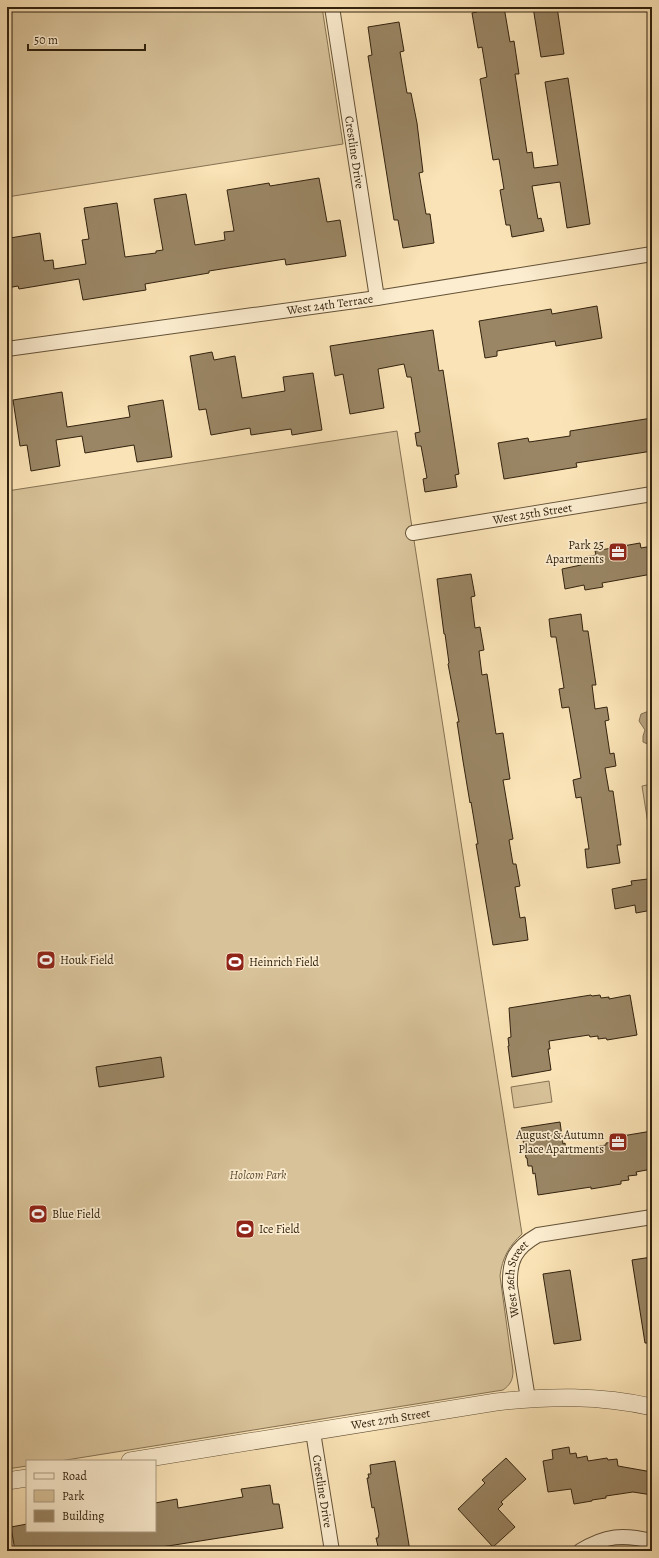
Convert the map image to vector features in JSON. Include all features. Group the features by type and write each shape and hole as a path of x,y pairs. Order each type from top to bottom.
{"street":[{"name":"Crestline Drive","path":"332,7 377,298"},
{"name":"West 24th Terrace","path":"7,349 377,298 652,254"},
{"name":"West 25th Street","path":"413,533 652,494"},
{"name":"West 26th Street","path":"528,1399 510,1286 512,1261 518,1250 538,1235 652,1217"},
{"name":"West 27th Street","path":"136,1460 496,1402 573,1397 612,1400 652,1406"},
{"name":"Crestline Drive","path":"313,1432 332,1551"},
{"path":"7,1481 26,1478"},
{"path":"580,1551 595,1542 610,1538 625,1536 652,1541"}],"green space":[{"path":"7,7 322,7 343,144 7,197"},
{"name":"Holcom Park","path":"397,431 522,1234 513,1243 507,1253 502,1264 500,1276 513,1371 512,1380 503,1390 66,1460 26,1460 26,1466 7,1469 7,491"},
{"path":"652,784 652,829 649,830 642,786"},
{"path":"549,1081 552,1102 514,1108 511,1087"}],"shaded area":[{"path":"649,711 652,713 652,746 643,742 645,730 639,721 641,714"}],"building":[{"path":"476,7 504,7 510,42 514,41 519,74 515,74 527,153 532,152 534,168 558,165 545,82 568,78 590,224 567,228 560,182 532,186 538,219 541,218 544,231 512,237 510,225 506,225 500,190 504,189 499,159 493,160 480,79 487,77 482,47 478,48 472,13 477,12"},
{"path":"533,7 557,7 564,54 541,57"},
{"path":"399,22 404,51 400,52 407,93 411,93 417,123 423,172 419,173 426,214 430,214 434,243 403,248 398,220 394,220 368,56 372,55 368,27"},
{"path":"319,178 327,222 340,220 346,256 286,265 285,259 209,271 209,273 145,284 146,290 83,300 79,279 19,289 18,286 7,288 7,244 11,244 10,238 40,233 44,261 53,260 54,269 86,264 82,240 89,239 84,208 117,203 125,257 156,253 156,251 163,250 154,199 186,194 195,245 225,240 224,232 234,231 227,190 269,183 270,186"},
{"path":"597,306 602,338 556,346 555,341 497,351 497,356 485,358 479,321 551,309 552,314"},
{"path":"433,330 439,371 443,370 459,474 455,475 457,487 425,492 423,479 427,478 421,446 417,446 415,433 420,432 411,377 407,377 404,364 378,369 384,408 350,414 343,374 335,376 330,346"},
{"path":"212,352 214,360 235,356 242,398 285,391 283,377 313,373 322,430 292,435 291,429 251,435 250,428 211,435 206,409 199,410 190,356"},
{"path":"62,392 67,427 130,417 128,406 163,400 172,457 137,462 134,445 85,453 82,436 56,440 60,466 31,471 27,445 20,446 13,400"},
{"path":"652,418 652,451 576,463 577,467 504,479 498,443 528,438 529,442 570,436 570,431"},
{"path":"640,543 641,548 652,546 652,574 602,583 603,587 585,590 584,585 565,589 562,569 581,565 580,558 596,555 595,551"},
{"path":"471,574 475,596 471,597 475,628 480,627 484,650 479,651 482,675 487,674 496,734 503,733 510,779 503,780 513,839 509,840 513,864 516,864 520,886 515,887 520,918 525,917 528,940 493,945 476,844 478,844 457,722 459,722 448,664 437,579"},
{"path":"581,614 583,631 588,631 596,685 592,685 595,709 607,707 609,720 605,721 610,754 614,753 616,766 605,768 609,791 613,791 621,845 617,845 620,863 587,868 585,849 589,849 581,797 576,798 573,780 581,778 569,707 562,708 559,689 564,688 556,637 551,637 549,619"},
{"path":"648,879 648,883 652,882 652,910 636,913 635,905 615,909 612,889 632,885 631,881"},
{"path":"591,995 600,995 601,998 609,997 609,999 630,995 637,1035 607,1040 606,1038 598,1039 598,1036 590,1037 589,1035 549,1041 550,1049 548,1049 551,1070 512,1077 508,1046 508,1038 511,1037 509,1008"},
{"path":"161,1057 164,1077 99,1087 96,1067"},
{"path":"560,1122 563,1144 565,1143 566,1151 606,1145 606,1143 614,1142 613,1138 652,1131 652,1169 636,1172 637,1175 628,1176 629,1180 621,1181 621,1184 538,1195 535,1173 533,1174 532,1166 528,1166 521,1128"},
{"path":"652,1257 652,1343 645,1343 632,1260"},
{"path":"570,1270 581,1340 554,1344 543,1274"},
{"path":"569,1447 570,1454 576,1453 577,1458 587,1456 588,1461 607,1458 608,1460 617,1459 618,1466 652,1472 652,1495 633,1492 606,1496 606,1498 574,1504 571,1489 548,1492 543,1461 553,1459 552,1450"},
{"path":"506,1458 526,1479 501,1502 503,1504 498,1509 515,1527 493,1547 458,1509 485,1483 482,1480"},
{"path":"395,1461 410,1551 379,1551 376,1538 378,1538 379,1534 374,1507 372,1508 367,1478 369,1478 368,1474 371,1474 370,1465"},
{"path":"270,1485 273,1504 279,1504 283,1528 136,1551 15,1551 11,1527 26,1524 26,1532 156,1532 156,1503 177,1499 178,1508 243,1497 241,1489"}],"place":[{"name":"Park 25 Apartments","path":"618,552"},
{"name":"Houk Field","path":"46,960"},
{"name":"Heinrich Field","path":"235,962"},
{"name":"August & Autumn Place Apartments","path":"618,1142"},
{"name":"Blue Field","path":"38,1214"},
{"name":"Ice Field","path":"245,1229"}]}
